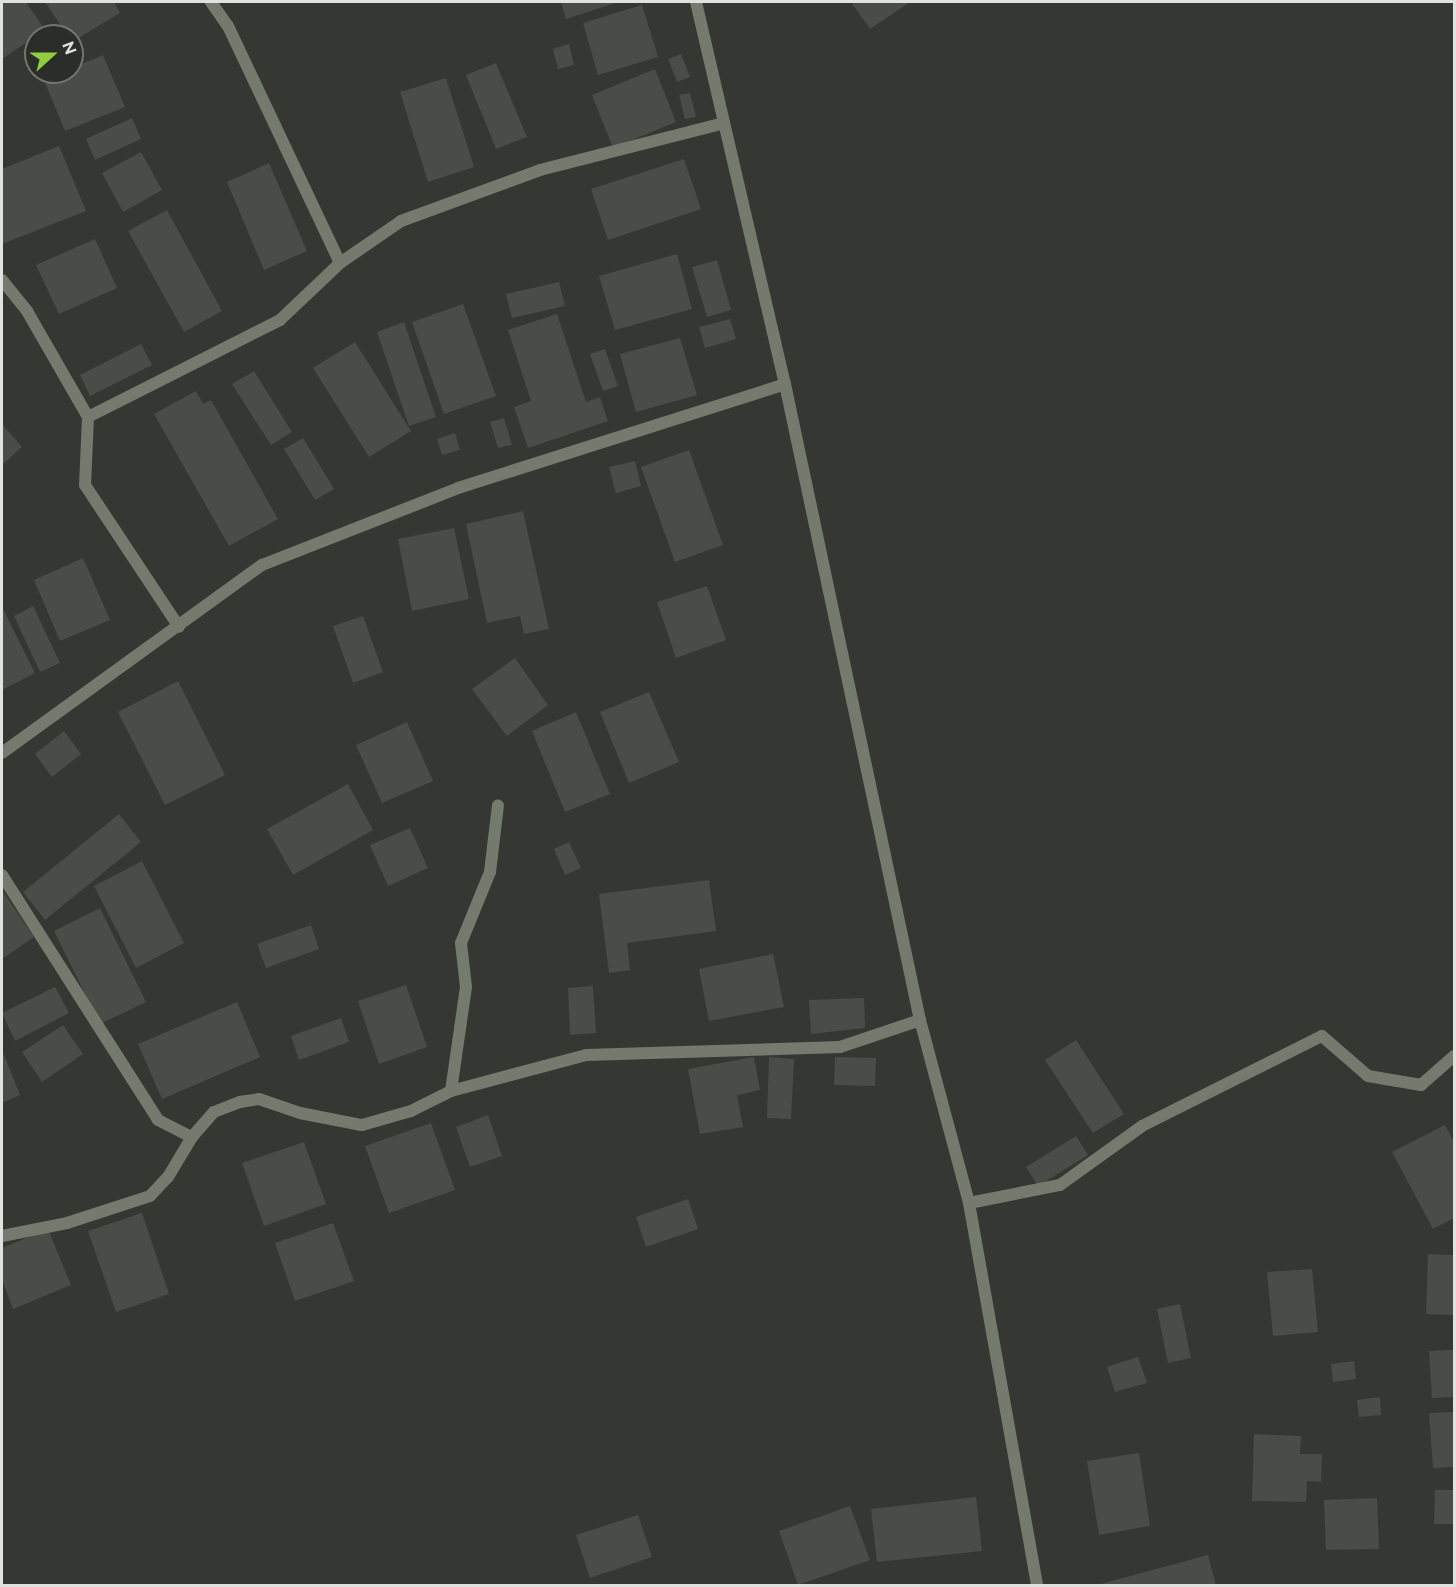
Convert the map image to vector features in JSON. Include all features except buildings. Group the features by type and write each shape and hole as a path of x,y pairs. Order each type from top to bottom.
{"street":[{"path":"211,2 248,67 340,263"},
{"path":"696,2 785,384 920,1020 969,1203 1037,1586"},
{"path":"88,417 280,320 304,292 340,263 401,221 468,194 540,170 724,123"},
{"path":"2,280 27,311 88,417 85,485 179,627"},
{"path":"2,753 262,565 304,546 458,488 785,384"},
{"path":"451,1090 466,987 462,944 490,872 498,806"},
{"path":"2,875 158,1120 192,1137"},
{"path":"2,1236 67,1223 150,1196 168,1177 192,1137 214,1112 240,1102 259,1099 300,1113 362,1125 411,1111 451,1090 586,1055 840,1047 920,1020"},
{"path":"969,1203 1060,1185 1142,1126 1322,1036 1368,1076 1421,1085 1455,1056"}]}
